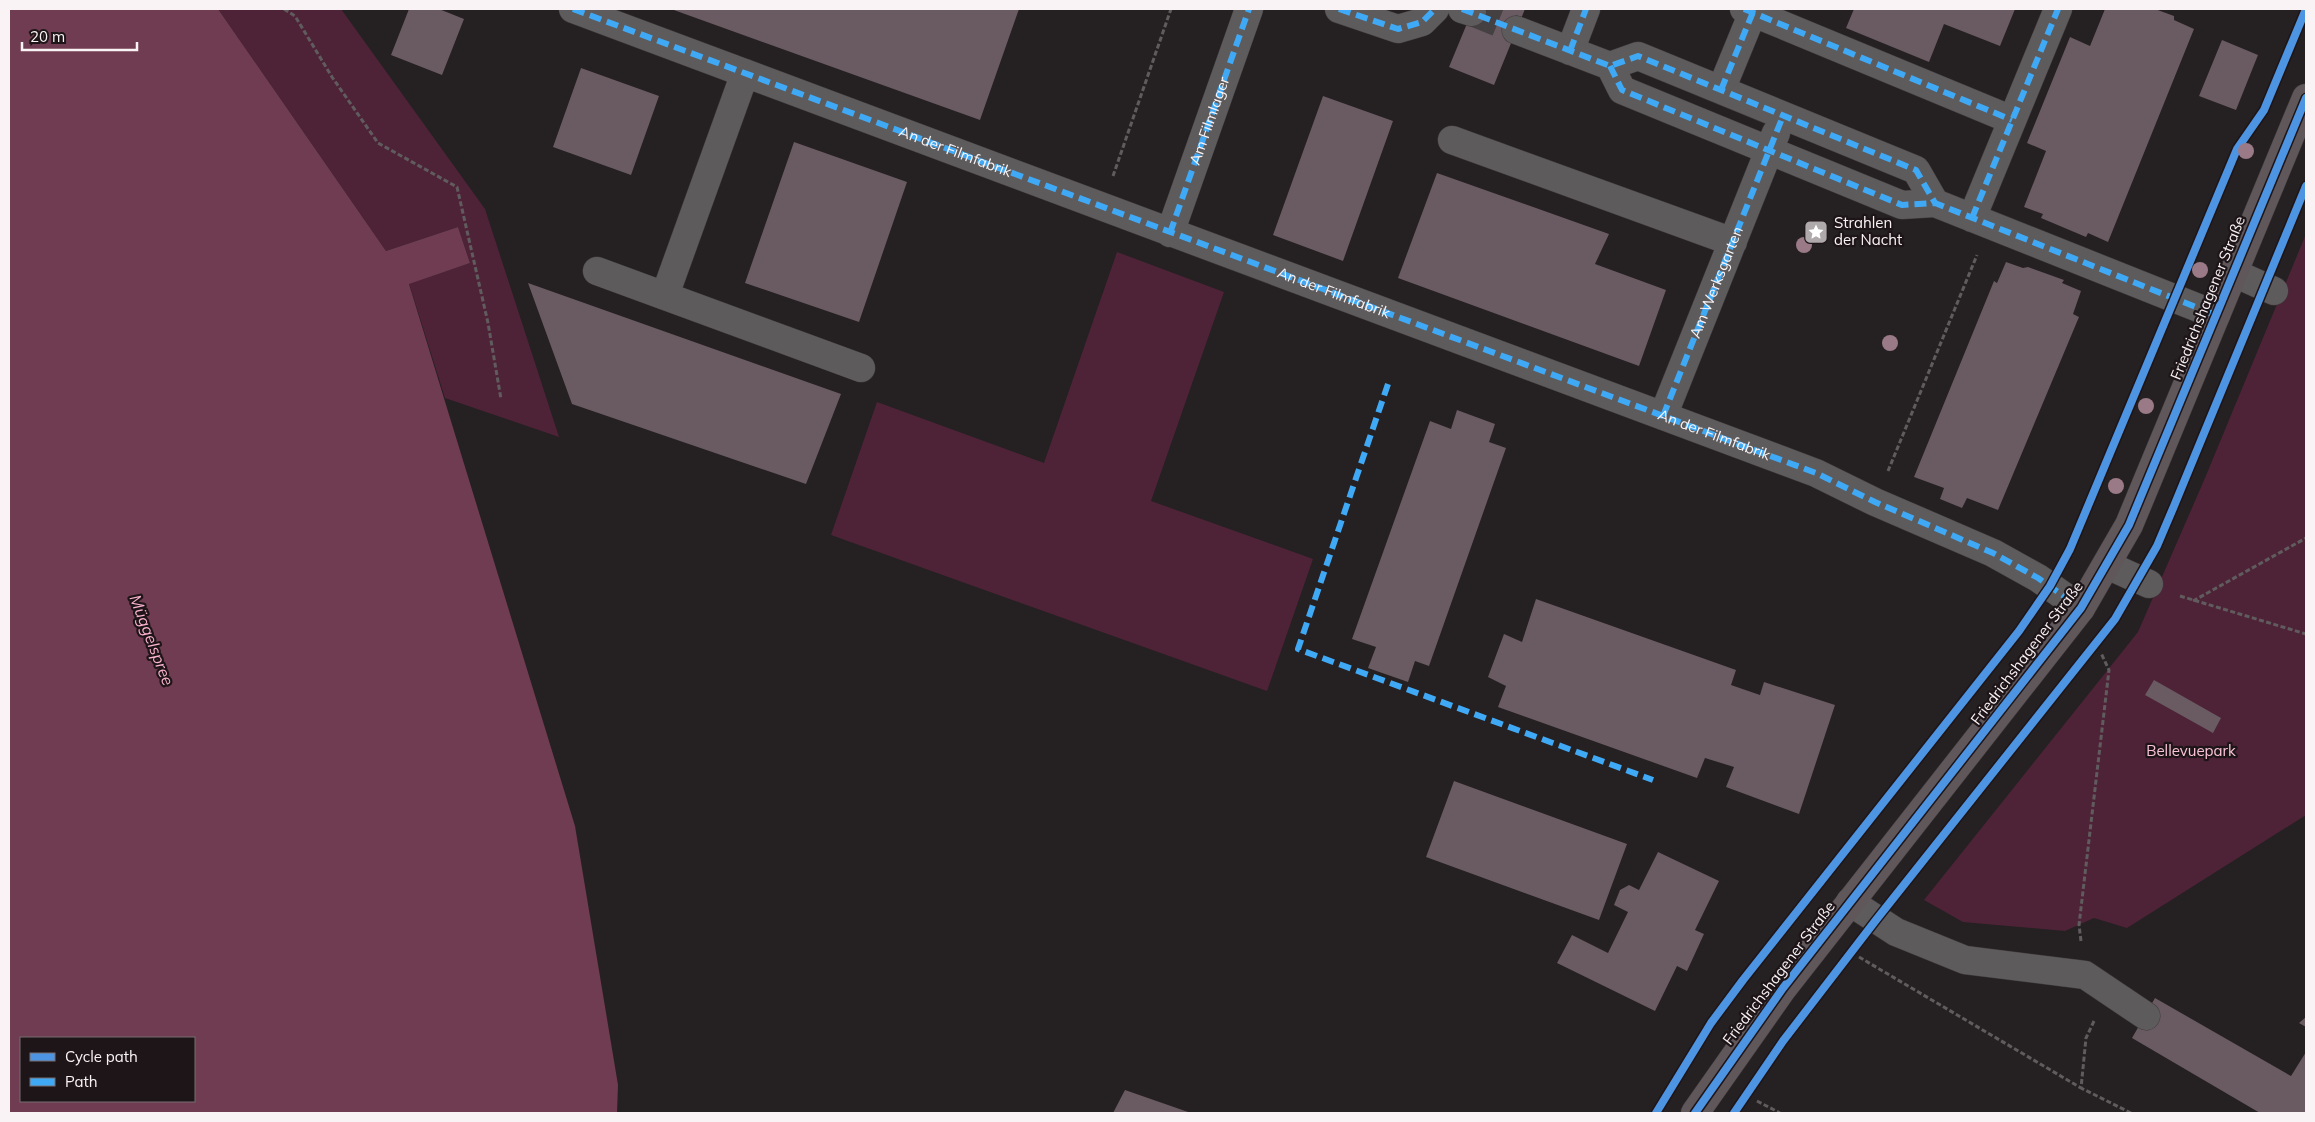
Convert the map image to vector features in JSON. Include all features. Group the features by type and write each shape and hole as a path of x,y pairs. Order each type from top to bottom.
{"main road":[{"name":"Friedrichshagener Straße","path":"1701,1111 1783,988 2082,608 2132,516 2306,98"}],"street":[{"name":"An der Filmfabrik","path":"573,9 1816,473 1875,502 1993,553 2038,578 2082,608"},
{"name":"Am Filmlager","path":"1170,233 1249,9"},
{"path":"1339,9 1398,29 1422,22 1435,9"},
{"path":"1570,51 1586,9"},
{"path":"1981,221 2012,120 2058,9"},
{"path":"1721,90 1748,11 2012,120"},
{"path":"1516,30 1610,66 1638,56 1916,170 1935,203"},
{"path":"1610,66 1622,90 1902,205 1935,203 2216,315"},
{"path":"665,295 745,73"},
{"name":"Am Werksgarten","path":"1663,416 1783,116"},
{"path":"1452,140 1733,242"},
{"path":"597,271 861,368"},
{"path":"2234,272 2274,291"},
{"path":"2107,565 2149,584"},
{"path":"1850,902 1896,932 1965,960 2085,975 2146,1016"}],"path":[{"path":"284,9 295,16 332,77 378,143 457,187 488,323 501,399"},
{"path":"1103,208 1171,9"},
{"path":"1875,502 1981,221"},
{"path":"2192,601 2306,538"},
{"path":"2149,584 2192,601 2306,634"},
{"path":"2081,1088 2086,1038 2095,1023 2085,975 2078,925 2108,670 2101,653"},
{"path":"1859,957 2081,1088 2131,1113"},
{"path":"1757,1101 1780,1113"}],"green space":[{"path":"218,9 341,9 485,209 559,437 445,398 409,283 470,263 458,227 386,251"},
{"name":"Bellevuepark","path":"2306,234 2306,815 2127,928 2094,918 2065,931 1963,922 1924,900 2138,632 2205,478"},
{"path":"1117,252 1224,292 1151,501 1313,559 1267,691 831,535 877,402 1044,463"}],"water":[{"name":"Müggelspree","path":"9,9 218,9 386,251 458,227 470,263 409,284 575,826 618,1085 617,1113 9,1113"}],"building":[{"path":"409,9 439,9 464,19 442,75 391,55"},
{"path":"671,9 1019,9 980,120"},
{"path":"1473,9 1525,9 1494,85 1449,67"},
{"path":"1854,9 2015,9 2000,46 1944,24 1929,62 1846,28"},
{"path":"2105,9 2155,9 2174,16 2174,20 2194,29 2108,242 2088,233 2086,237 2041,218 2043,214 2024,207 2046,151 2027,143 2070,37 2090,46"},
{"path":"2222,40 2258,55 2236,110 2199,96"},
{"path":"581,68 659,96 631,175 553,147"},
{"path":"1323,96 1393,121 1343,261 1273,235"},
{"path":"794,142 907,182 859,322 745,283"},
{"path":"1437,173 1609,234 1595,264 1666,290 1639,366 1398,278"},
{"path":"2006,262 2023,268 2028,267 2064,280 2062,283 2081,291 2073,314 2079,317 1998,510 1967,498 1962,508 1940,499 1944,488 1914,477 1994,281 1997,283"},
{"path":"528,283 841,394 806,484 572,404"},
{"path":"1457,410 1495,424 1489,442 1506,448 1429,666 1415,661 1408,682 1368,668 1376,647 1352,639 1430,421 1451,429"},
{"path":"1536,599 1736,670 1731,685 1760,695 1764,682 1835,705 1799,814 1726,787 1734,767 1705,758 1697,778 1498,707 1506,686 1488,677 1504,634 1522,642"},
{"path":"2154,680 2221,718 2213,733 2145,695"},
{"path":"1454,781 1627,844 1599,920 1426,857"},
{"path":"1658,852 1719,881 1695,930 1704,934 1687,971 1677,966 1655,1011 1557,963 1572,935 1608,953 1628,912 1614,905 1620,890 1629,885 1639,890"},
{"path":"2155,998 2291,1076 2306,1052 2306,1113 2260,1113 2132,1038"},
{"path":"2306,1017 2306,1027 2299,1023"},
{"path":"1125,1090 1191,1113 1113,1113"}],"tunnel":[{"path":"1472,12 1516,30"}],"marked path":[{"path":"573,9 1816,473 1875,502 1993,553 2038,578 2081,608"},
{"path":"1170,233 1249,9"},
{"path":"1339,9 1398,29 1422,22 1435,9"},
{"path":"1462,9 1610,66 1638,56 1916,170 1935,203"},
{"path":"1570,51 1586,9"},
{"path":"1744,9 2012,120"},
{"path":"1972,218 2058,9"},
{"path":"1721,90 1753,12"},
{"path":"1610,66 1622,90 1902,205 1935,203 2216,315"},
{"path":"1663,416 1783,116"},
{"path":"1388,384 1298,649 1653,780"}],"cycle path":[{"path":"1656,1113 1711,1023 1743,980 2019,631 2050,586 2070,549 2237,149 2264,110 2306,9"},
{"path":"1695,1113 1783,988 2081,608 2129,525 2306,98"},
{"path":"1734,1113 1783,1041 1876,920 2115,619 2157,546 2306,186"}],"place":[{"name":"Strahlen der Nacht","path":"1816,232"}]}
